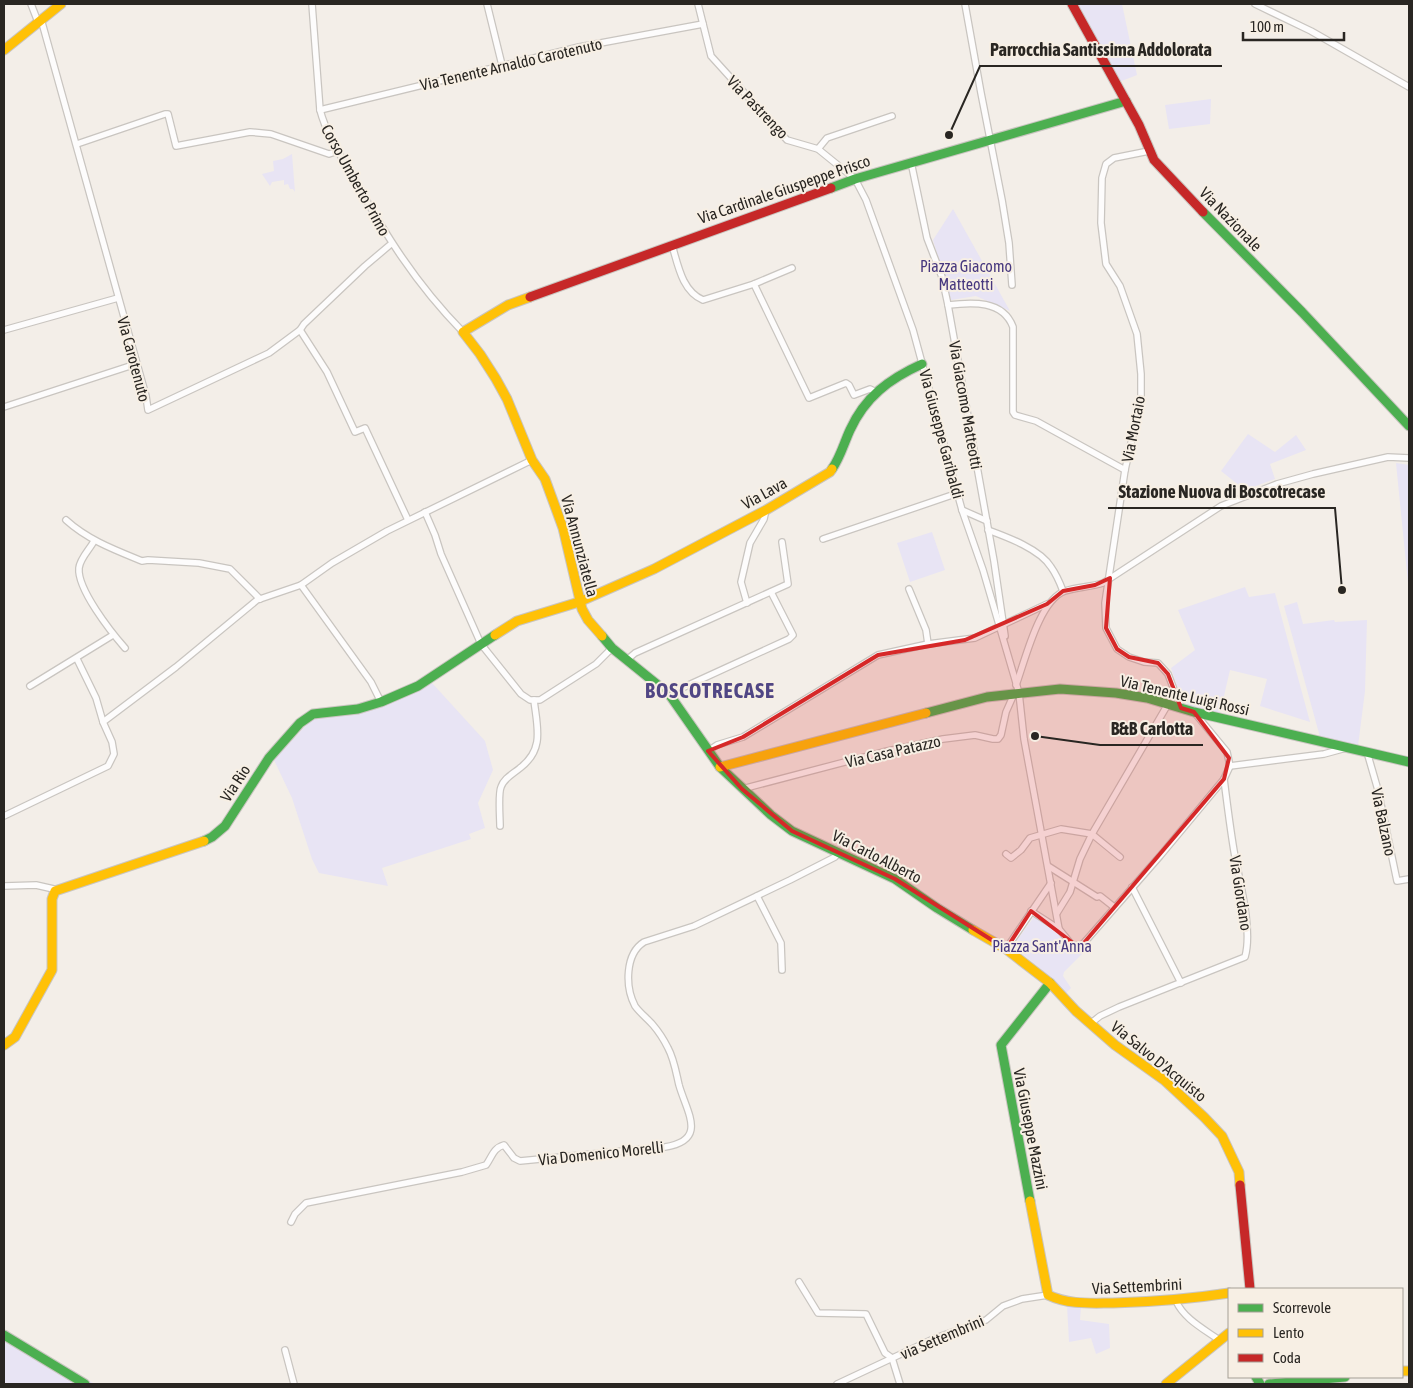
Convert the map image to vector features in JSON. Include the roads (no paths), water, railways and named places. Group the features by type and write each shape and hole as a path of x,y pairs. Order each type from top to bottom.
{"street":[{"name":"Via Carotenuto","path":"31,4 39,20 77,144 146,396 148,410 268,353 300,330 365,266 391,244"},
{"path":"4,50 61,4"},
{"name":"Corso Umberto Primo","path":"312,4 320,110 323,121 338,152 391,244 439,307 463,332"},
{"path":"487,4 502,66"},
{"name":"Via Pastrengo","path":"698,4 711,56 787,140 818,148 855,179"},
{"path":"965,4 1009,244 1012,285"},
{"name":"Via Nazionale","path":"1072,4 1139,125 1154,160 1222,232 1302,312 1409,426"},
{"path":"1255,4 1311,32 1409,87"},
{"name":"Via Tenente Arnaldo Carotenuto","path":"320,110 579,46 703,24"},
{"name":"Via Cardinale Giuspeppe Prisco","path":"463,332 508,305 855,179 1126,101"},
{"path":"77,144 168,114 176,146 250,132 272,134 329,154 338,152"},
{"path":"818,148 826,138 892,116"},
{"name":"Via Mortaio","path":"1149,151 1114,158 1106,164 1102,178 1101,223 1106,264 1120,286 1137,334 1142,398 1125,470 1105,603 1106,628 1117,649 1130,657 1144,662 1158,663 1168,674 1181,708"},
{"name":"Via Giacomo Matteotti","path":"911,162 927,238 942,277 948,305 987,521 1006,650 1016,691"},
{"name":"Via Giuseppe Garibaldi","path":"855,179 869,209 913,330 962,510 1002,626"},
{"path":"672,245 684,283 696,297 703,300 754,284 792,268"},
{"path":"754,284 809,398 846,383 849,384 854,395 870,389 876,392"},
{"path":"4,330 118,298"},
{"path":"948,305 971,302 981,303 999,310 1010,318 1013,327 1013,412 1015,415 1036,421 1125,470"},
{"path":"300,330 327,372 354,432 364,428 408,520"},
{"name":"Via Annunziatella","path":"463,332 480,354 503,392 532,460 545,479 563,528 579,602 588,620 612,648 669,694 720,767"},
{"path":"4,407 136,364"},
{"name":"Via Lava","path":"579,602 654,569 766,510 830,472 836,465 858,414 870,397 902,372 922,364"},
{"path":"1059,929 1016,691 1040,615 1048,604 1063,591 1095,586 1110,578 1221,506 1277,484 1312,474 1388,457 1409,458"},
{"path":"103,722 176,667 260,599 301,585 332,563 408,520 532,460"},
{"path":"823,539 958,493"},
{"path":"747,604 741,582 750,543 764,519 766,510"},
{"path":"962,510 987,521"},
{"path":"425,512 435,534 441,554 481,644 521,694 530,700 540,700 596,664 612,648"},
{"path":"66,520 94,541 142,561 198,563 230,569 260,599"},
{"path":"988,530 1013,540 1044,558 1051,566 1063,591"},
{"path":"94,541 80,562 78,569 82,587 113,635 124,648"},
{"path":"628,659 635,653 788,584 782,542"},
{"path":"301,585 371,682 381,702"},
{"path":"909,589 926,630 928,644"},
{"path":"669,694 789,639 793,634 770,592"},
{"name":"Via Rio","path":"58,890 212,837 225,826 269,758 300,723 312,714 358,709 381,702 418,686 517,621 579,602"},
{"path":"708,750 717,745 743,738 878,655 928,644 975,638 1048,604"},
{"path":"30,686 113,635"},
{"path":"4,816 108,766 114,754 112,742 103,722 96,698 76,659"},
{"name":"Via Tenente Luigi Rossi","path":"720,767 986,697 1016,691 1060,689 1147,698 1194,712 1409,762"},
{"name":"Via Casa Patazzo","path":"742,789 883,752 943,739 975,735 998,739 1001,735 1006,712 1016,691"},
{"path":"500,826 501,787 509,775 525,764 536,750 538,733 534,700"},
{"path":"1057,913 1070,892 1080,859 1092,834 1168,704"},
{"path":"1031,911 1059,929 1072,945 1083,944 1224,779 1230,766 1227,752 1194,712"},
{"path":"1230,766 1324,754 1348,748"},
{"name":"Via Balzano","path":"1367,752 1378,790 1397,881 1409,879"},
{"name":"Via Carlo Alberto","path":"720,767 742,789 792,831 895,879 937,908 1006,949 1050,983"},
{"name":"Via Giordano","path":"1090,1024 1100,1016 1245,957 1248,948 1247,923 1231,833 1224,779"},
{"path":"1006,854 1011,858 1021,850 1030,838 1066,829 1092,834 1120,857"},
{"name":"Via Domenico Morelli","path":"291,1222 306,1203 462,1172 486,1165 494,1150 504,1145 514,1158 520,1161 679,1145 690,1131 692,1123 672,1057 661,1036 634,1005 629,978 630,961 644,942 694,926 811,870 834,857 839,852"},
{"path":"1048,866 1097,897 1100,896 1114,907"},
{"path":"1006,949 1051,883"},
{"path":"4,886 36,885 58,890"},
{"path":"1132,887 1181,983"},
{"path":"4,1045 15,1037 52,970 52,899 58,890"},
{"path":"757,896 781,943 782,970"},
{"name":"Via Salvo D'Acquisto","path":"1050,983 1090,1024 1115,1045 1164,1080 1222,1136 1239,1172 1250,1288"},
{"name":"Via Giuseppe Mazzini","path":"1048,1295 1001,1045 1050,983"},
{"path":"1242,1207 1240,1225 1246,1288"},
{"path":"799,1282 818,1313 866,1314 885,1353 892,1358 900,1384"},
{"name":"Via Settembrini","path":"1048,1295 1086,1304 1176,1300 1228,1293"},
{"name":"via Settembrini","path":"837,1384 933,1339 986,1320 1003,1306 1022,1299 1048,1295"},
{"path":"1176,1300 1178,1306 1190,1319 1219,1340"},
{"path":"1166,1384 1228,1334"},
{"path":"4,1335 85,1384"},
{"path":"285,1350 294,1384"},
{"path":"1269,1384 1335,1378"}],"place":[{"name":"Parrocchia Santissima Addolorata","path":"949,135"},
{"name":"Stazione Nuova di Boscotrecase","path":"1342,590"},
{"name":"B&B Carlotta","path":"1035,736"}],"district":[{"name":"BOSCOTRECASE","path":"710,690"}],"park label":[{"name":"Piazza Giacomo Matteotti","path":"966,275"},
{"name":"Piazza Sant'Anna","path":"1042,946"}]}
